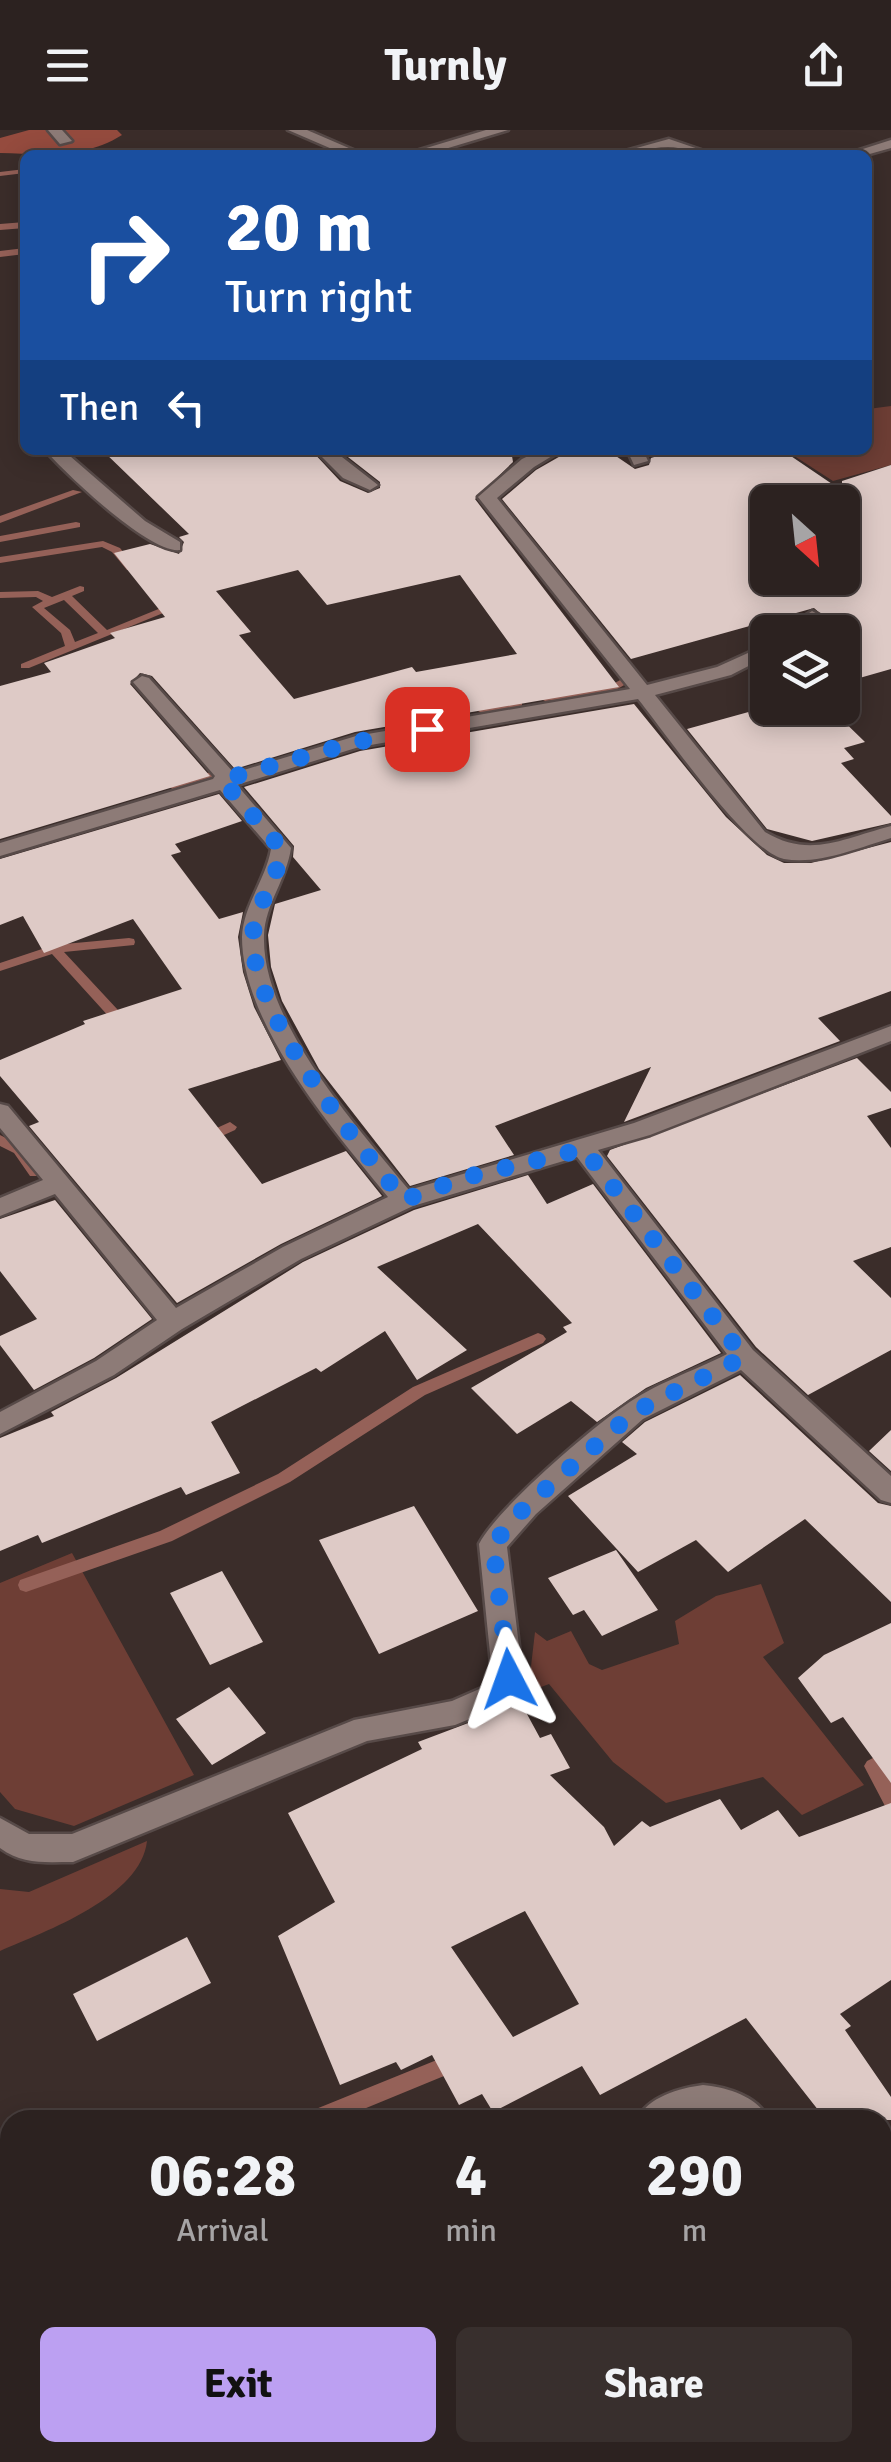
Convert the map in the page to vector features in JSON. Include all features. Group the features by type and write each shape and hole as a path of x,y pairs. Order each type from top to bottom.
{"street":[{"path":"295,130 345,150"},
{"path":"428,150 501,130"},
{"path":"638,150 669,142 693,150"},
{"path":"58,455 139,525 174,546"},
{"path":"328,455 349,474 370,484"},
{"path":"543,455 528,462 487,497 758,836 786,852 824,851 891,832"},
{"path":"0,850 225,778 356,742 643,692 724,671 750,658"},
{"path":"142,682 281,848 279,876 263,899 253,934 257,971 314,1083 347,1132 404,1200"},
{"path":"0,1424 105,1368 173,1322 292,1253 404,1200 463,1178 584,1149 891,1033"},
{"path":"0,1112 173,1322"},
{"path":"584,1149 744,1357 891,1492"},
{"path":"0,1207 60,1184"},
{"path":"0,1831 24,1848 73,1848 364,1729 454,1714 504,1692 508,1664 493,1544 526,1506 634,1412 744,1357"},
{"path":"674,2110 698,2098 739,2110"}],"shaded area":[{"path":"29,130 117,130 122,135 86,150 20,150 20,153 0,153 0,138"},
{"path":"891,406 891,465 833,481 793,455 872,455 872,408"},
{"path":"72,1553 194,1775 74,1826 15,1809 0,1792 0,1583"},
{"path":"761,1584 784,1643 763,1657 864,1785 802,1815 763,1777 666,1803 613,1762 549,1684 528,1692 535,1632 547,1641 571,1631 589,1664 602,1670 679,1644 675,1621 716,1596"},
{"path":"147,1841 141,1861 110,1895 65,1922 0,1951 0,1889 29,1892"}],"building":[{"path":"107,455 316,455 340,481 368,493 380,488 380,482 345,455 512,455 513,462 475,499 619,687 355,732 235,769 152,676 140,673 130,684 210,776 0,839 0,686 51,672 44,663 115,638 110,633 165,617 114,553 150,544 179,554 184,542 179,537 189,534","holes":["298,570 327,605 460,575 517,654 416,672 412,667 294,699 239,635 251,632 216,591"]},
{"path":"562,455 614,455 635,469 649,465 651,458 661,455 789,455 834,485 750,485 750,595 860,595 860,485 842,485 842,481 891,465 891,669 860,678 860,615 822,615 814,608 789,615 750,615 750,626 631,659 502,499 536,470"},
{"path":"634,704 726,817 767,855 784,863 811,863 891,842 891,991 818,1018 840,1041 624,1122 651,1067 495,1126 514,1155 410,1186 319,1069 282,1001 271,967 268,935 275,904 321,890 293,857 294,846 244,787 360,751"},
{"path":"750,712 750,725 848,725 865,742 844,748 854,759 841,763 891,816 891,823 812,841 767,829 687,729"},
{"path":"219,794 242,821 175,844 181,852 171,855 219,919 243,912 238,937 243,972 254,1007 281,1060 188,1089 262,1184 346,1151 382,1196 281,1244 177,1303 29,1126 39,1122 0,1076 0,1060 85,1024 83,1021 182,989 133,919 44,953 23,916 0,925 0,859"},
{"path":"857,1058 891,1092 891,1108 867,1116 891,1148 891,1247 853,1261 891,1298 891,1350 808,1395 756,1347 607,1156 610,1150"},
{"path":"528,1175 547,1204 593,1184 721,1353 646,1388 597,1422 571,1401 517,1434 471,1388 567,1332 563,1327 572,1323 478,1224 377,1267 467,1350 417,1380 385,1331 321,1372 316,1368 211,1422 240,1473 186,1495 181,1487 42,1543 38,1535 0,1551 0,1438 54,1416 51,1412 116,1378 303,1262 414,1210"},
{"path":"55,1200 152,1319 94,1358 34,1390 0,1345 0,1336 37,1319 0,1271 0,1219"},
{"path":"740,1375 878,1503 891,1506 891,1602 805,1519 728,1572 696,1540 638,1572 568,1496 637,1454 622,1442 645,1422"},
{"path":"891,1430 891,1471 869,1451"},
{"path":"414,1506 478,1611 379,1654 319,1540"},
{"path":"616,1550 658,1610 602,1636 584,1610 573,1615 548,1578"},
{"path":"222,1571 263,1642 210,1665 170,1593"},
{"path":"891,1623 891,1783 843,1717 831,1723 798,1678 824,1655"},
{"path":"229,1687 266,1733 212,1765 176,1719"},
{"path":"521,1703 540,1738 551,1734 570,1768 550,1775 604,1827 614,1846 642,1821 650,1827 720,1799 741,1830 778,1810 799,1837 891,1803 891,1980 840,2014 851,2026 845,2030 891,2097 891,2110 818,2110 746,2018 600,2095 582,2066 497,2110 492,2110 482,2094 459,2105 432,2055 401,2070 396,2062 340,2085 278,1936 335,1902 288,1813 422,1749 418,1742","holes":["525,1911 579,2004 513,2037 451,1947"]},
{"path":"187,1937 211,1983 97,2041 73,1994"}],"waterway":[{"path":"0,174 20,172"},
{"path":"0,227 20,225"},
{"path":"0,254 20,252"},
{"path":"0,520 77,492"},
{"path":"0,539 76,525"},
{"path":"0,560 103,544 116,550 131,568"},
{"path":"65,595 80,589"},
{"path":"0,595 38,594 52,601"},
{"path":"52,601 65,595"},
{"path":"65,595 104,633"},
{"path":"25,666 168,609 160,600"},
{"path":"52,601 37,607 66,632 70,646"},
{"path":"545,698 607,692 622,682"},
{"path":"484,711 518,704"},
{"path":"174,786 211,776"},
{"path":"54,949 129,942"},
{"path":"0,967 54,949"},
{"path":"54,949 126,1027"},
{"path":"202,1140 230,1127"},
{"path":"0,1140 19,1150 35,1172"},
{"path":"26,1585 166,1536 284,1478 419,1391 538,1339"},
{"path":"873,1766 891,1800"},
{"path":"337,2110 454,2062"}],"route":[{"path":"427,729 356,742 222,780 281,848 279,876 263,899 253,934 257,971 272,1005 314,1083 347,1132 404,1200 463,1178 584,1149 744,1357 634,1412 526,1506 493,1544 509,1679"}]}
